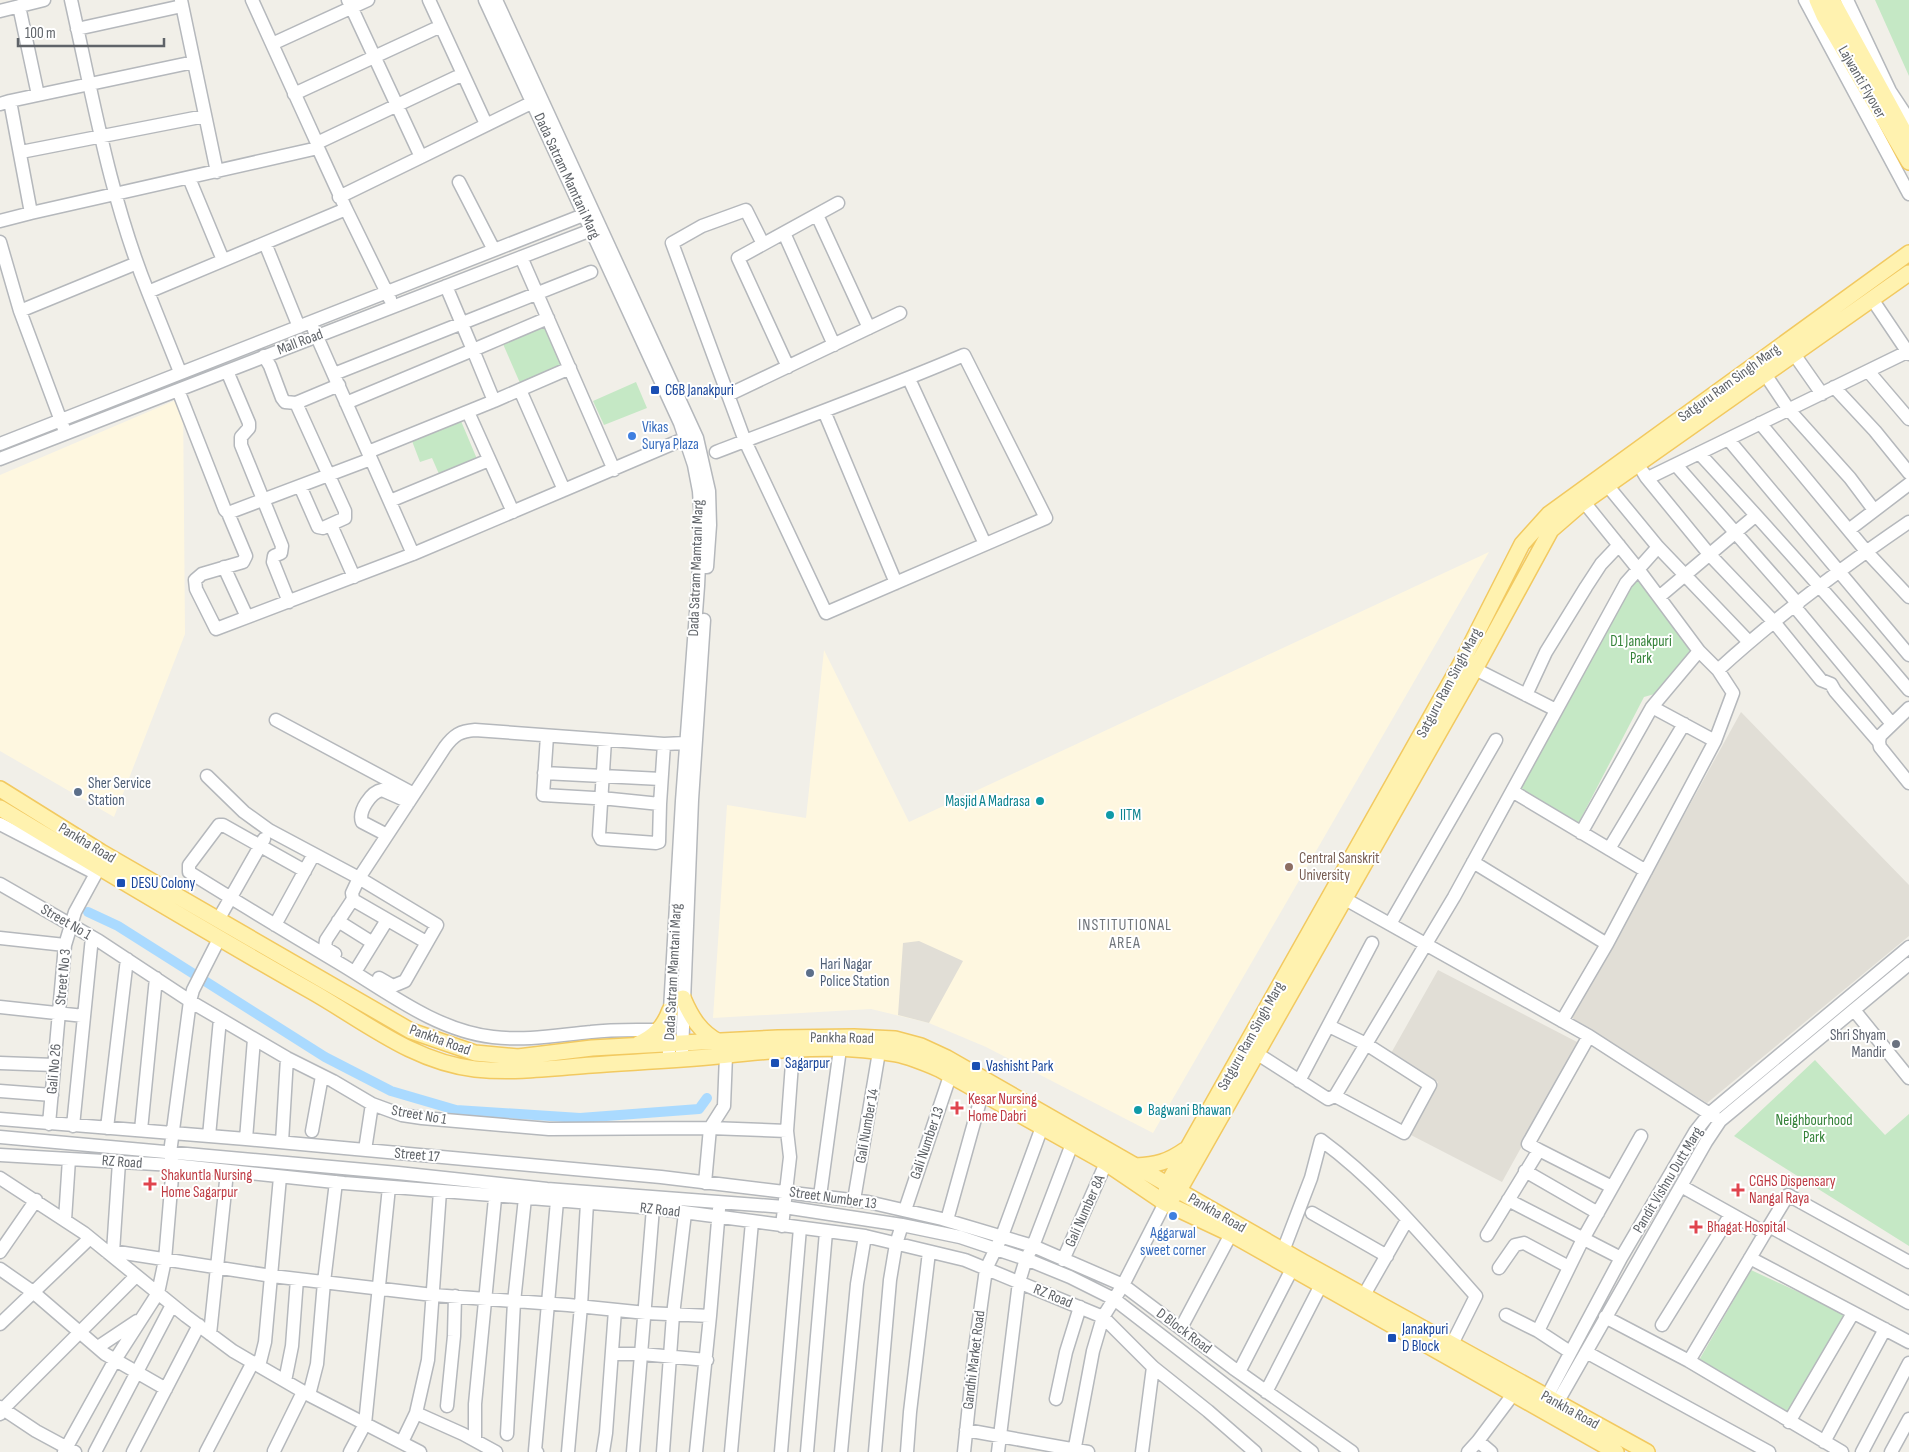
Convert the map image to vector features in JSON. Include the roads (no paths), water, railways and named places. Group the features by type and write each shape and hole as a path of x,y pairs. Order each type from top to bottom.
{"main road":[{"name":"Lajwanti Flyover","path":"1817,0 1824,16 1909,162"},
{"name":"Lajwanti Flyover","path":"1832,0 1909,140"},
{"path":"1905,256 1909,241"},
{"name":"Satguru Ram Singh Marg","path":"1173,1188 1192,1167 1256,1052 1463,660 1522,544 1549,514 1905,256"},
{"name":"Satguru Ram Singh Marg","path":"1165,1203 1173,1188 1188,1148 1475,669 1551,530 1607,485 1909,273"},
{"name":"Pankha Road","path":"0,789 101,852 411,1031 475,1053 518,1057 592,1048 675,1044 722,1048 840,1049 896,1054 917,1060 950,1076 1106,1163 1165,1203 1231,1234 1514,1393 1549,1405 1648,1451"},
{"name":"Pankha Road","path":"0,808 95,869 344,1010 400,1046 440,1062 473,1069 517,1072 676,1060 722,1048 792,1038 854,1037 895,1040 921,1046 955,1062 1196,1202 1452,1344 1549,1405 1616,1452"},
{"path":"683,998 698,1026 722,1048"},
{"path":"634,1046 650,1038 659,1030 666,1022 670,1010"},
{"path":"1136,1166 1157,1165 1175,1157 1188,1148"},
{"path":"1192,1167 1190,1188 1196,1202"}],"street":[{"path":"0,11 44,0"},
{"path":"71,0 114,195 136,263 180,372"},
{"path":"252,0 339,197 393,306"},
{"path":"272,44 349,4 368,0"},
{"path":"429,0 486,124"},
{"name":"Dada Satram Mamtani Marg","path":"485,0 533,102 589,213"},
{"name":"Dada Satram Mamtani Marg","path":"496,0 589,213 689,417 697,438 709,491 710,525 692,800 683,998 675,1044"},
{"path":"1805,0 1909,194"},
{"path":"1847,0 1890,91 1909,120"},
{"path":"77,29 181,3 217,172"},
{"path":"349,4 421,157"},
{"path":"19,6 38,95"},
{"path":"294,94 441,26"},
{"path":"31,213 20,152 5,102 194,62"},
{"path":"0,221 217,172 318,146 464,74"},
{"path":"339,197 533,102"},
{"path":"20,152 205,116"},
{"path":"189,178 223,260"},
{"path":"459,182 494,250"},
{"path":"788,367 738,258 838,204"},
{"path":"148,292 346,209"},
{"path":"716,452 744,441 908,379 964,355 1046,518 826,613 744,441 672,243 702,226 746,210 763,244"},
{"name":"Mall Road","path":"0,459 180,372 589,213"},
{"path":"817,215 869,328"},
{"name":"Dada Satram Mamtani Marg","path":"596,228 686,438 699,490 701,522 698,586 685,743 670,1010 676,1060"},
{"name":"Mall Road","path":"0,444 63,427 178,390 596,228"},
{"path":"784,232 834,345"},
{"path":"0,242 5,283 20,311 63,427"},
{"path":"265,243 299,327"},
{"path":"521,257 614,470"},
{"path":"20,311 136,263"},
{"path":"264,356 270,366 282,398 290,403 296,403 336,380 461,323 590,272"},
{"path":"446,286 494,401"},
{"path":"1646,477 1650,477 1908,352 1872,299"},
{"path":"728,395 900,313"},
{"path":"346,403 548,318"},
{"path":"311,322 413,554"},
{"path":"1794,354 1822,394"},
{"path":"228,513 328,475 369,455 570,368"},
{"path":"227,371 249,428 241,438 241,445 282,546 281,553 274,556 273,562 289,602"},
{"path":"1868,371 1909,419"},
{"path":"1765,374 1790,410 1850,478 1874,510"},
{"path":"908,379 985,544"},
{"path":"1834,387 1875,431 1909,473"},
{"path":"178,390 225,510 245,553 246,560 243,562 224,567 198,577 195,580 196,588 216,629 413,554 686,438"},
{"path":"520,390 564,490"},
{"path":"296,403 346,514 342,520 323,528 318,527 300,486"},
{"path":"824,411 896,583"},
{"path":"468,412 513,512"},
{"path":"1760,423 1850,529 1866,551 1909,597"},
{"path":"1728,439 1909,655"},
{"path":"1699,453 1821,586 1909,690"},
{"path":"390,501 489,460"},
{"path":"1676,464 1736,532 1892,724"},
{"path":"1637,465 1709,554 1774,622 1821,680 1831,684 1835,692 1879,742"},
{"path":"1850,529 1909,484"},
{"path":"1607,485 1658,547 1749,642"},
{"path":"1562,1021 1607,944 1714,741 1733,693 1718,670 1699,651 1638,569 1584,502"},
{"path":"1659,597 1755,516"},
{"path":"1718,670 1774,622 1866,551 1909,522"},
{"path":"331,524 354,577"},
{"path":"1526,695 1546,652 1601,564 1619,545"},
{"path":"1256,1052 1328,1100 1335,1096 1473,862 1626,583 1658,547"},
{"path":"224,567 247,618"},
{"path":"1581,833 1652,707 1699,651"},
{"path":"1475,669 1556,710"},
{"path":"1652,707 1714,741"},
{"path":"1909,708 1880,736 1879,742 1880,747 1909,783"},
{"path":"276,720 411,798"},
{"path":"1609,849 1684,724"},
{"path":"207,776 244,812 269,830 359,878 437,925 405,981 393,986 325,948 326,940 352,899 352,893 359,878 454,735 463,731 664,744 685,743"},
{"path":"547,736 543,796 660,804"},
{"path":"606,740 599,835 601,838 606,839 656,844 659,842 664,744"},
{"path":"1390,924 1496,740"},
{"path":"544,773 661,779"},
{"path":"387,835 362,822 360,818 373,793 382,790 411,798"},
{"path":"1512,791 1646,871"},
{"path":"0,824 95,869"},
{"path":"305,871 227,826 219,825 189,865 189,872 274,925 394,997 442,1023 464,1031 491,1037 546,1038 592,1032 659,1030"},
{"path":"218,920 232,899 269,830"},
{"path":"274,925 314,854"},
{"path":"1473,862 1607,944"},
{"name":"Street No 3","path":"60,1014 65,945 72,918 86,892 95,869"},
{"name":"Street No 1","path":"0,884 72,918 92,937 156,978 192,995 220,1019 287,1058 372,1104 402,1115 549,1129 710,1128 787,1131"},
{"path":"1338,895 1589,1036 1715,1117"},
{"path":"352,899 426,942"},
{"path":"358,967 387,920"},
{"path":"338,921 373,942"},
{"path":"73,1126 92,937"},
{"path":"0,938 65,945"},
{"path":"136,1276 1,1410 68,1450 116,1360 158,1293 165,1260 172,1133 192,995 219,938"},
{"path":"1299,1081 1372,942"},
{"name":"Pandit Vishnu Dutt Marg","path":"1549,1405 1586,1352 1681,1186 1715,1117 1909,947"},
{"path":"107,1128 127,959"},
{"name":"Pandit Vishnu Dutt Marg","path":"1549,1405 1570,1352 1621,1258 1695,1132 1854,1010 1909,965"},
{"path":"141,1130 156,978"},
{"name":"Street No 3","path":"0,1007 84,1016"},
{"path":"1854,1010 1909,1078"},
{"name":"Gali No 26","path":"49,1124 60,1014"},
{"path":"209,1136 220,1019"},
{"path":"1328,1026 1366,1044 1430,1085 1404,1133 1335,1096"},
{"path":"1589,1036 1528,1144 1612,1187"},
{"path":"246,1139 254,1039"},
{"path":"705,1183 710,1128 724,1106 722,1048"},
{"path":"820,1196 840,1049"},
{"path":"782,1226 790,1157 787,1131 794,1050"},
{"name":"Gali Number 14","path":"854,1200 879,1052"},
{"path":"282,1142 287,1058"},
{"path":"0,1063 54,1065"},
{"path":"312,1132 322,1076"},
{"name":"Gali Number 13","path":"905,1210 950,1076"},
{"path":"0,1091 52,1095"},
{"path":"947,1220 982,1094"},
{"path":"365,1150 372,1104"},
{"name":"Street 17","path":"0,1120 282,1142 661,1178"},
{"name":"Gandhi Market Road","path":"964,1452 974,1356 986,1269 1002,1236 1042,1127"},
{"path":"1538,1331 1583,1239 1641,1136"},
{"path":"0,1137 171,1159 495,1190 784,1207 902,1224 960,1237 995,1247 1026,1259 1070,1277 1114,1299 1312,1452"},
{"path":"1283,1251 1311,1178 1321,1140 1346,1158 1407,1220 1476,1296 1452,1344"},
{"path":"998,1452 1019,1282 1026,1259 1033,1246 1072,1144"},
{"path":"1487,1235 1539,1150"},
{"name":"RZ Road","path":"0,1155 119,1162 171,1159 227,1172 440,1191 495,1190 525,1198 653,1208 865,1236 965,1260 1103,1317 1153,1366 1208,1410 1253,1451"},
{"path":"65,1220 69,1159"},
{"path":"109,1251 119,1162"},
{"name":"Gali Number 8A","path":"1064,1260 1106,1163"},
{"path":"1526,1171 1598,1213"},
{"path":"210,1334 227,1172"},
{"path":"206,1452 256,1364 265,1342 280,1177"},
{"path":"0,1178 36,1200 109,1251 136,1276 233,1351 306,1394 420,1452"},
{"name":"Street Number 13","path":"661,1178 854,1200 947,1220 1002,1236"},
{"path":"275,1452 306,1394 317,1364 324,1282 336,1182"},
{"path":"696,1452 707,1360 721,1185"},
{"path":"1681,1186 1731,1214 1767,1229 1909,1303"},
{"path":"350,1452 365,1424 389,1187"},
{"path":"475,1440 475,1404 495,1190"},
{"path":"402,1442 416,1413 428,1360 440,1191"},
{"path":"1688,1361 1788,1195 1909,1262"},
{"path":"506,1434 514,1302 525,1198"},
{"path":"0,1252 36,1200"},
{"path":"1508,1200 1621,1258"},
{"path":"537,1452 535,1451 557,1201"},
{"path":"568,1452 581,1306 587,1203"},
{"path":"1074,1450 1093,1351 1103,1317 1123,1285 1165,1203"},
{"path":"633,1452 646,1313 653,1208"},
{"path":"664,1452 673,1315 685,1213"},
{"path":"1312,1213 1387,1256"},
{"path":"1662,1325 1731,1214"},
{"path":"1364,1295 1407,1220"},
{"path":"731,1452 752,1222"},
{"path":"875,1452 890,1280 896,1244 902,1224"},
{"path":"781,1452 800,1228"},
{"path":"807,1452 826,1232"},
{"path":"1180,1328 1231,1234"},
{"path":"842,1452 857,1284 865,1236"},
{"name":"D Block Road","path":"1002,1236 1033,1246 1123,1285 1266,1392 1352,1452"},
{"path":"0,1324 90,1238"},
{"path":"1499,1268 1515,1245 1524,1243 1569,1267"},
{"path":"109,1251 272,1276 433,1295 548,1303 646,1313 710,1316"},
{"path":"907,1452 929,1252"},
{"path":"1750,1258 1909,1342"},
{"path":"0,1269 33,1292 98,1347 116,1360 166,1389"},
{"path":"1239,1372 1292,1269"},
{"path":"285,1382 292,1346 297,1279"},
{"path":"1266,1392 1321,1285"},
{"path":"447,1406 454,1336 455,1296"},
{"path":"95,1452 172,1305"},
{"path":"1056,1399 1066,1352 1080,1307"},
{"path":"603,1452 615,1310"},
{"path":"1789,1422 1852,1313"},
{"path":"1506,1315 1538,1331 1570,1352"},
{"path":"1605,1317 1688,1361 1842,1452"},
{"path":"98,1347 142,1318"},
{"path":"133,1452 199,1326"},
{"path":"1824,1442 1885,1329"},
{"path":"1586,1352 1768,1452"},
{"path":"612,1354 642,1354 707,1360"},
{"path":"1862,1452 1909,1363"},
{"path":"1142,1452 1153,1366"},
{"path":"1468,1452 1514,1393"},
{"path":"416,1413 475,1440 496,1452"},
{"path":"1891,1452 1909,1419"},
{"path":"966,1430 1088,1452"},
{"path":"1478,1441 1491,1452"}],"waterway":[{"path":"88,912 118,926 325,1057 391,1091 456,1110 580,1118 699,1109 707,1098"}],"place":[{"name":"C6B Janakpuri","path":"655,390"},
{"name":"Vikas Surya Plaza","path":"632,436"},
{"name":"Sher Service Station","path":"78,792"},
{"name":"Masjid A Madrasa","path":"1040,801"},
{"name":"IITM","path":"1110,815"},
{"name":"Central Sanskrit University","path":"1289,867"},
{"name":"DESU Colony","path":"121,883"},
{"name":"Hari Nagar Police Station","path":"810,973"},
{"name":"Shri Shyam Mandir","path":"1896,1044"},
{"name":"Sagarpur","path":"775,1063"},
{"name":"Vashisht Park","path":"976,1066"},
{"name":"Kesar Nursing Home Dabri","path":"957,1108"},
{"name":"Bagwani Bhawan","path":"1138,1110"},
{"name":"Shakuntla Nursing Home Sagarpur","path":"150,1184"},
{"name":"CGHS Dispensary Nangal Raya","path":"1738,1190"},
{"name":"Aggarwal sweet corner","path":"1173,1216"},
{"name":"Bhagat Hospital","path":"1696,1227"},
{"name":"Janakpuri D Block","path":"1392,1338"}],"district":[{"name":"INSTITUTIONAL AREA","path":"1125,934"}],"park label":[{"name":"D1 Janakpuri Park","path":"1641,650"},
{"name":"Neighbourhood Park","path":"1814,1128"}]}
